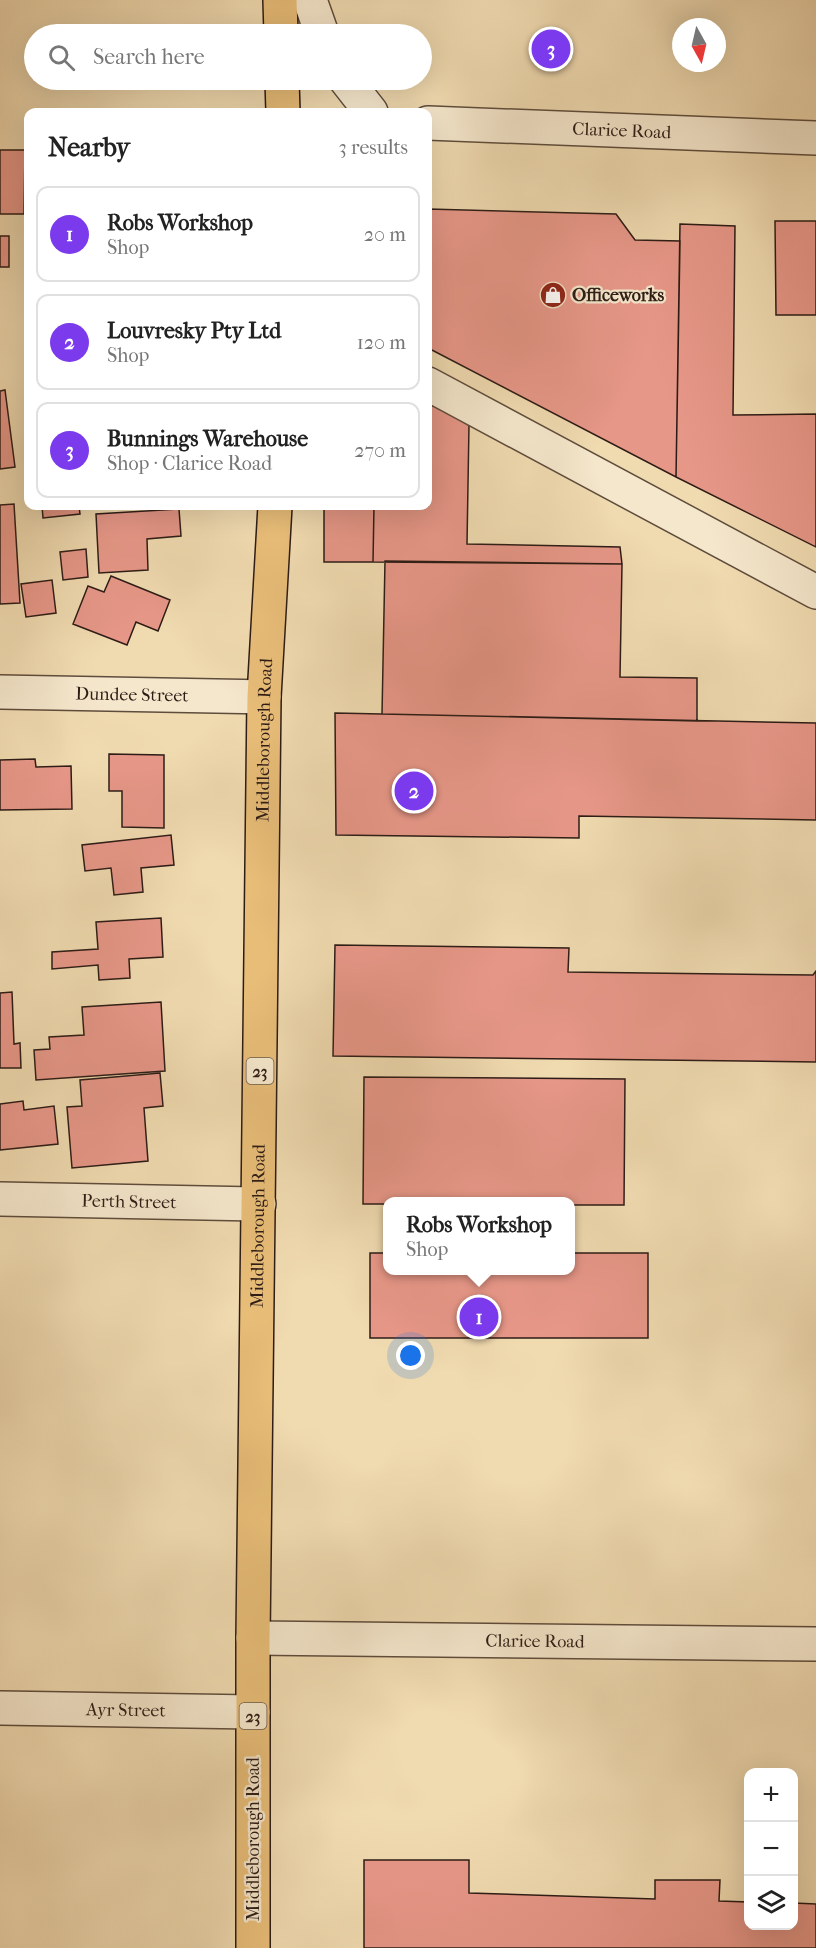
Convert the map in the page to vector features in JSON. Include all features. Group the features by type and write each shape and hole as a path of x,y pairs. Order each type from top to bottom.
{"main road":[{"path":"279,0 280,24"},
{"path":"282,90 283,108"},
{"name":"Middleborough Road","path":"254,1948 253,1638 264,697 275,510"}],"street":[{"path":"310,0 318,24"},
{"path":"354,90 368,108"},
{"name":"Clarice Road","path":"432,123 816,138"},
{"path":"432,386 816,592"},
{"name":"Dundee Street","path":"0,692 264,697"},
{"name":"Perth Street","path":"0,1199 259,1204"},
{"name":"Clarice Road","path":"253,1638 816,1644"},
{"name":"Ayr Street","path":"0,1708 253,1712"}],"building":[{"path":"0,150 24,150 24,214 0,214"},
{"name":"Officeworks","path":"432,209 616,214 635,240 680,241 676,477 432,350"},
{"path":"775,221 816,221 816,315 776,315"},
{"path":"680,224 735,226 733,415 816,414 816,547 676,477"},
{"path":"0,236 9,236 9,267 0,267"},
{"path":"5,390 15,467 0,469 0,391"},
{"path":"432,406 440,406 469,425 467,544 620,547 622,564 373,562 374,510 432,510"},
{"path":"14,504 20,603 0,604 0,505"},
{"path":"42,510 80,510 80,514 43,518"},
{"path":"179,510 181,536 147,539 148,570 99,573 96,514"},
{"path":"324,510 374,510 373,562 324,562"},
{"path":"86,549 88,577 63,580 60,552"},
{"path":"385,561 622,564 620,677 697,678 697,721 382,714"},
{"path":"111,576 170,600 158,631 136,622 127,645 73,624 88,586 104,592"},
{"path":"52,580 56,613 26,617 21,584"},
{"path":"335,713 816,723 816,820 579,816 579,838 336,835"},
{"path":"109,754 164,755 164,828 122,827 122,791 109,791"},
{"path":"35,759 36,767 71,766 72,809 0,810 0,760"},
{"path":"171,835 174,865 141,868 143,892 114,895 111,868 85,871 82,845"},
{"path":"161,918 163,957 129,959 130,978 99,980 98,965 52,969 52,952 98,949 96,922"},
{"path":"335,945 569,948 568,972 813,975 816,971 816,1062 333,1056"},
{"path":"12,992 14,1044 20,1043 21,1068 0,1068 0,993"},
{"path":"161,1002 165,1071 36,1080 34,1050 50,1049 49,1037 84,1035 82,1007"},
{"path":"160,1073 163,1106 144,1108 148,1161 72,1168 67,1107 82,1106 80,1080"},
{"path":"364,1077 625,1079 624,1205 575,1205 575,1197 383,1197 383,1204 363,1204"},
{"path":"23,1101 24,1110 54,1106 58,1144 0,1150 0,1104"},
{"path":"370,1253 383,1253 383,1275 575,1275 575,1253 648,1253 648,1338 370,1338"},
{"path":"364,1860 469,1860 469,1893 655,1899 655,1880 720,1880 719,1901 744,1902 744,1930 798,1930 798,1903 816,1904 816,1948 364,1948"}],"place":[{"name":"Bunnings Warehouse","path":"551,49"},
{"name":"Officeworks","path":"553,295"},
{"name":"Louvresky Pty Ltd","path":"414,791"},
{"name":"Robs Workshop","path":"479,1317"}]}
